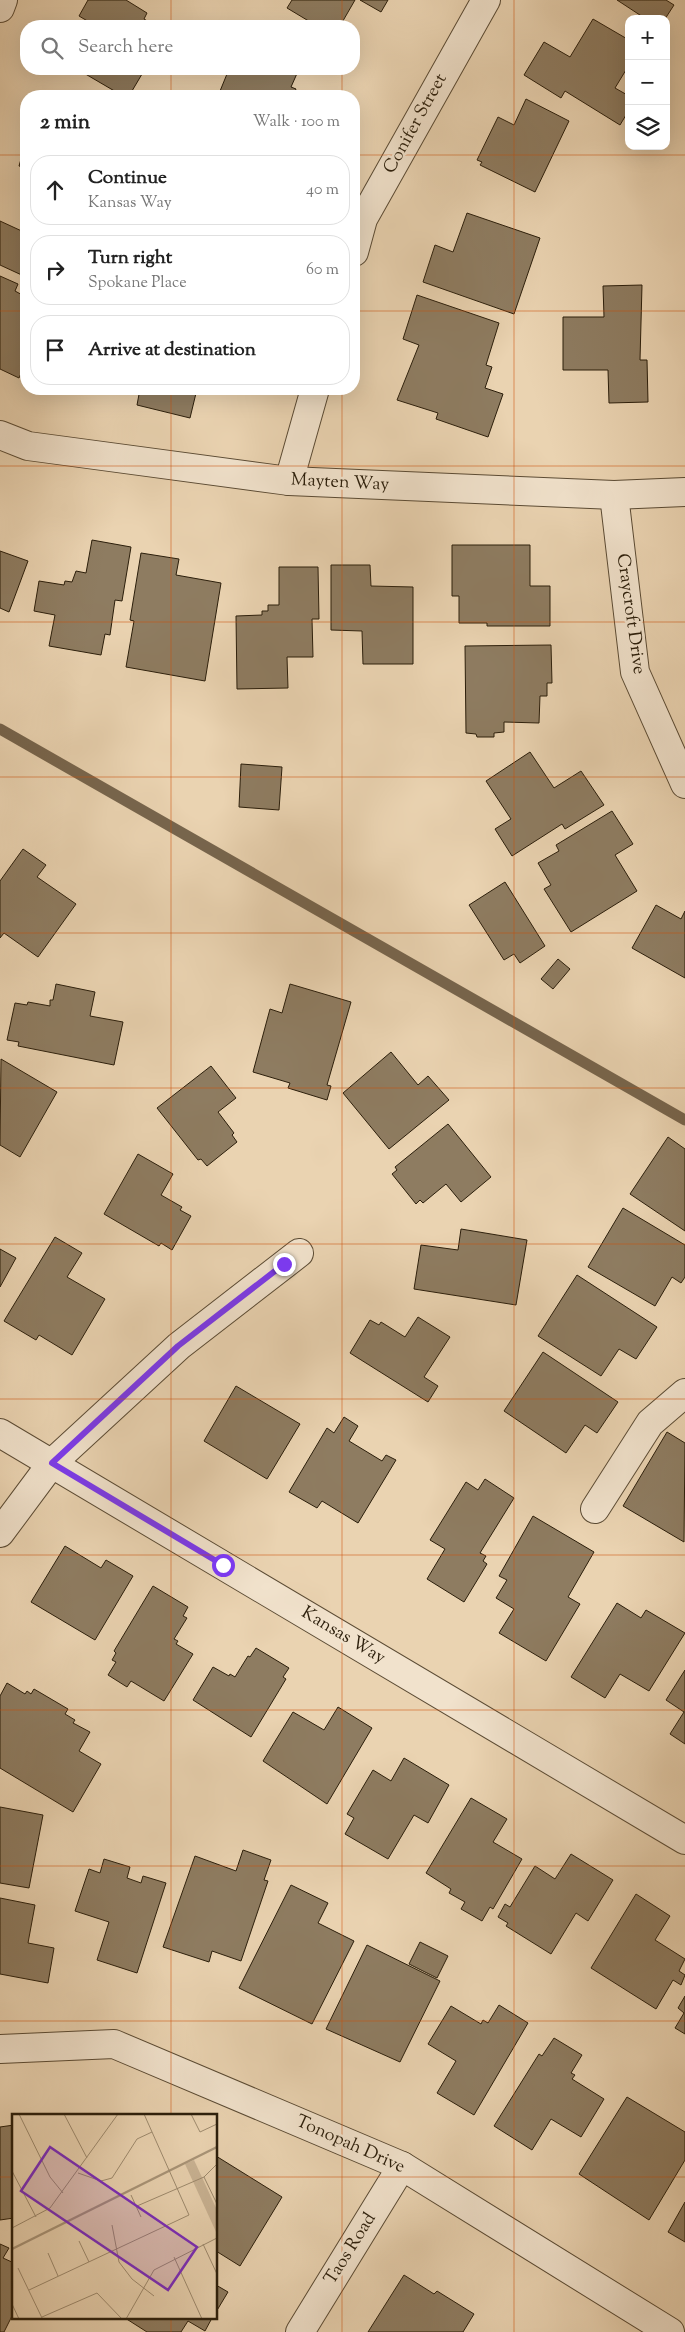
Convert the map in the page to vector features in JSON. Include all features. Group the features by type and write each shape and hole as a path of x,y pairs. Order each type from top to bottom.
{"street":[{"path":"0,8 3,0"},
{"name":"Conifer Street","path":"360,230 363,219 486,0"},
{"path":"289,481 313,395"},
{"name":"Mayten Way","path":"0,435 28,446 289,481 614,495 685,492"},
{"name":"Craycroft Drive","path":"614,495 635,672 685,784"},
{"path":"0,1533 52,1463 178,1346 299,1253"},
{"path":"595,1508 650,1423 685,1393"},
{"name":"Kansas Way","path":"0,1433 685,1840"},
{"name":"Tonopah Drive","path":"0,2049 114,2044 402,2166 670,2332"},
{"name":"Taos Road","path":"300,2332 402,2166"}],"building":[{"path":"88,0 126,0 147,13 144,19 146,20 86,20 79,16"},
{"path":"292,0 355,0 343,20 307,20 287,8"},
{"path":"360,0 388,0 381,12"},
{"path":"617,0 666,0 674,5 668,15 640,15"},
{"path":"593,19 625,38 625,72 615,88 625,94 625,117 620,125 565,91 561,98 524,75 544,42 570,57"},
{"path":"87,75 141,75 133,90 113,90"},
{"path":"227,75 296,75 291,87 296,90 220,90"},
{"path":"526,99 569,121 535,192 480,165 482,162 477,160 498,117 514,125"},
{"path":"467,213 540,238 514,314 423,282 435,245 453,252"},
{"path":"0,221 20,230 20,274 0,265"},
{"path":"0,276 18,284 15,291 20,294 20,376 19,378 0,369"},
{"path":"642,285 640,360 647,360 648,402 609,403 608,370 563,370 563,317 604,317 603,286"},
{"path":"417,295 499,323 486,365 492,367 485,388 503,394 488,437 436,419 438,413 397,400 419,345 403,339"},
{"path":"139,395 196,395 190,418 137,405"},
{"path":"92,540 131,547 122,601 115,600 110,635 105,634 101,655 49,646 55,615 34,611 39,581 64,585 65,581 72,582 76,571 86,573"},
{"path":"452,545 530,545 530,586 550,586 550,626 487,626 487,623 459,623 459,596 452,596"},
{"path":"0,551 28,561 9,612 0,608"},
{"path":"141,553 179,559 176,575 221,583 205,681 126,667 134,621 130,620"},
{"path":"331,565 370,565 371,586 413,587 413,664 363,664 362,631 331,630"},
{"path":"279,567 318,567 319,619 312,619 313,657 287,657 288,688 237,689 236,616 262,615 262,611 268,611 268,605 279,605"},
{"path":"551,645 552,683 547,683 547,696 540,696 539,723 504,722 504,732 494,733 494,737 477,737 476,734 466,733 465,646"},
{"path":"530,752 554,788 581,771 604,805 565,829 562,824 512,856 495,829 511,819 486,781"},
{"path":"241,764 282,767 279,810 239,807"},
{"path":"612,811 633,844 615,855 637,891 571,932 544,889 551,885 538,863 559,851 556,845"},
{"path":"23,849 46,865 37,877 76,904 38,957 4,933 0,938 0,881"},
{"path":"505,882 545,946 520,963 514,954 504,960 469,905"},
{"path":"656,905 681,919 685,911 685,978 632,948"},
{"path":"558,959 570,969 553,989 541,979"},
{"path":"56,984 95,992 90,1016 123,1022 114,1065 18,1046 19,1042 7,1040 15,1003 27,1005 28,1002 50,1006 50,1000 53,1000"},
{"path":"290,984 351,1002 327,1085 331,1086 327,1100 288,1088 290,1083 253,1072 270,1009 282,1013"},
{"path":"391,1052 418,1085 428,1076 449,1100 389,1149 343,1093"},
{"path":"1,1059 57,1092 20,1157 0,1145"},
{"path":"211,1066 236,1098 218,1112 234,1133 232,1135 237,1142 207,1166 201,1159 198,1160 157,1108"},
{"path":"448,1124 491,1177 461,1202 446,1184 423,1203 420,1200 416,1204 392,1174 397,1170 395,1167"},
{"path":"668,1137 685,1149 685,1231 630,1194"},
{"path":"138,1154 173,1174 161,1195 182,1207 180,1210 191,1216 172,1250 161,1243 159,1246 104,1214"},
{"path":"623,1208 685,1245 685,1277 681,1283 672,1277 655,1306 588,1267"},
{"path":"461,1229 527,1240 516,1305 414,1289 421,1245 458,1250"},
{"path":"55,1237 82,1253 67,1277 105,1299 72,1355 39,1335 36,1340 4,1321"},
{"path":"0,1249 16,1258 0,1287"},
{"path":"577,1275 657,1327 636,1359 619,1349 601,1376 538,1336"},
{"path":"418,1317 450,1337 424,1377 438,1386 428,1402 350,1353 370,1320 379,1325 381,1322 405,1337"},
{"path":"543,1352 618,1402 597,1433 585,1425 566,1453 504,1411"},
{"path":"236,1386 300,1424 267,1479 204,1441"},
{"path":"344,1417 358,1426 349,1441 382,1461 386,1455 396,1460 358,1523 322,1501 317,1508 289,1492 327,1428 334,1433"},
{"path":"667,1432 685,1443 684,1542 623,1506"},
{"path":"485,1479 514,1498 480,1553 486,1556 483,1561 487,1564 464,1602 427,1579 445,1549 430,1540 466,1482 478,1490"},
{"path":"533,1516 594,1552 568,1597 580,1604 546,1661 499,1633 514,1609 496,1598 507,1580 499,1576"},
{"path":"65,1546 101,1568 106,1560 133,1576 95,1640 31,1602"},
{"path":"153,1586 188,1607 183,1616 187,1618 174,1639 178,1641 176,1644 193,1654 164,1701 131,1681 127,1687 108,1675 116,1662 112,1660 116,1653 114,1651"},
{"path":"617,1603 641,1618 646,1610 685,1633 649,1691 620,1674 605,1698 571,1677"},
{"path":"256,1648 289,1668 283,1677 286,1679 251,1737 193,1700 213,1667 229,1676 230,1674 235,1677 248,1656 250,1657"},
{"path":"685,1670 685,1744 670,1734 684,1712 666,1700"},
{"path":"7,1683 25,1694 27,1691 31,1694 34,1689 68,1709 65,1714 75,1720 73,1723 90,1732 79,1751 101,1764 73,1812 0,1768 0,1696"},
{"path":"338,1707 372,1728 327,1804 263,1761 293,1712 324,1730"},
{"path":"404,1758 449,1785 428,1823 414,1815 388,1859 345,1834 354,1818 347,1814 373,1770 391,1781"},
{"path":"471,1798 507,1819 493,1842 522,1859 493,1909 490,1907 482,1921 461,1909 465,1902 449,1893 451,1889 426,1873"},
{"path":"0,1807 43,1815 29,1888 0,1883"},
{"path":"243,1850 271,1860 264,1880 268,1881 241,1961 212,1951 209,1962 163,1947 195,1856 236,1871"},
{"path":"571,1854 613,1880 588,1921 576,1913 551,1954 506,1926 508,1923 498,1917 505,1904 510,1907 535,1866 555,1879"},
{"path":"104,1859 130,1867 127,1878 141,1883 143,1876 166,1883 137,1973 97,1960 109,1922 75,1911 89,1869 100,1873"},
{"path":"291,1885 328,1903 318,1923 354,1941 312,2024 239,1988"},
{"path":"636,1894 670,1916 655,1940 685,1959 679,1971 685,1975 681,1985 673,1980 656,2009 591,1968"},
{"path":"0,1898 35,1905 28,1943 54,1948 48,1983 0,1974"},
{"path":"420,1942 448,1956 437,1978 409,1964"},
{"path":"367,1945 440,1981 400,2062 326,2029"},
{"path":"685,1996 685,2034 675,2028 684,2013 678,2008"},
{"path":"499,2005 528,2023 474,2115 437,2093 456,2061 428,2044 451,2006 481,2024 483,2020 488,2023"},
{"path":"554,2038 582,2055 571,2073 575,2075 572,2079 604,2099 581,2137 551,2119 532,2150 494,2126 539,2054 542,2056"},
{"path":"627,2097 685,2132 685,2160 649,2220 579,2174"},
{"path":"12,2125 12,2218 0,2220 0,2127"},
{"path":"218,2157 282,2197 240,2266 218,2252"},
{"path":"685,2202 685,2242 668,2232"},
{"path":"0,2244 9,2248 3,2258 12,2262 12,2316 4,2332 0,2332"},
{"path":"404,2275 434,2294 437,2291 474,2314 463,2332 368,2332"},
{"path":"218,2286 228,2292 218,2309"},
{"path":"128,2320 211,2320 205,2331 188,2321 181,2332 147,2332"}],"waterway":[{"path":"0,729 685,1120"}],"route":[{"path":"223,1565 52,1463 178,1346 284,1264"}]}
